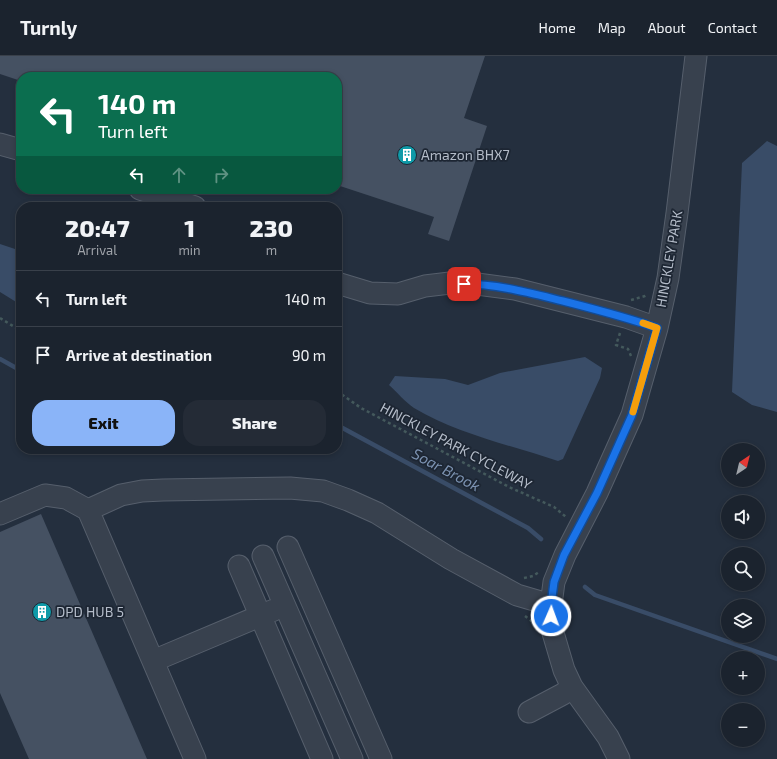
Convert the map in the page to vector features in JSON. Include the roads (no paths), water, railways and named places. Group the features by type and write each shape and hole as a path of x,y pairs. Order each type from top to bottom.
{"street":[{"name":"HINCKLEY PARK","path":"619,759 608,737 572,687 564,670 551,626 551,605 554,582 564,555 597,493 632,415 657,328 668,278 696,56"},
{"path":"0,144 16,149"},
{"path":"155,194 180,202"},
{"path":"342,285 370,293 384,294 398,294 426,286 450,283 477,284 515,289 626,317 657,328"},
{"path":"88,510 121,495 142,491 290,488 323,491 348,500 376,513 451,559 517,595 551,605"},
{"path":"0,514 45,495 66,498 88,510 195,759"},
{"path":"288,547 381,759"},
{"path":"263,556 352,759"},
{"path":"239,566 322,759"},
{"path":"153,661 308,595"},
{"path":"529,712 563,694 572,687"}],"water":[{"path":"767,141 777,146 777,412 752,405 732,392 742,163"},
{"path":"0,244 16,249 16,302 0,292"},
{"path":"585,357 602,368 600,378 563,459 558,461 448,425 414,408 389,385 395,376 445,379 468,385 500,373"}],"waterway":[{"name":"Soar Brook","path":"0,359 16,368"},
{"name":"Soar Brook","path":"342,428 528,528 541,539"},
{"name":"Soar Brook","path":"585,587 595,595 777,659"}],"place":[{"name":"Amazon BHX7","path":"407,155"},
{"name":"DPD HUB 5","path":"42,612"}]}
